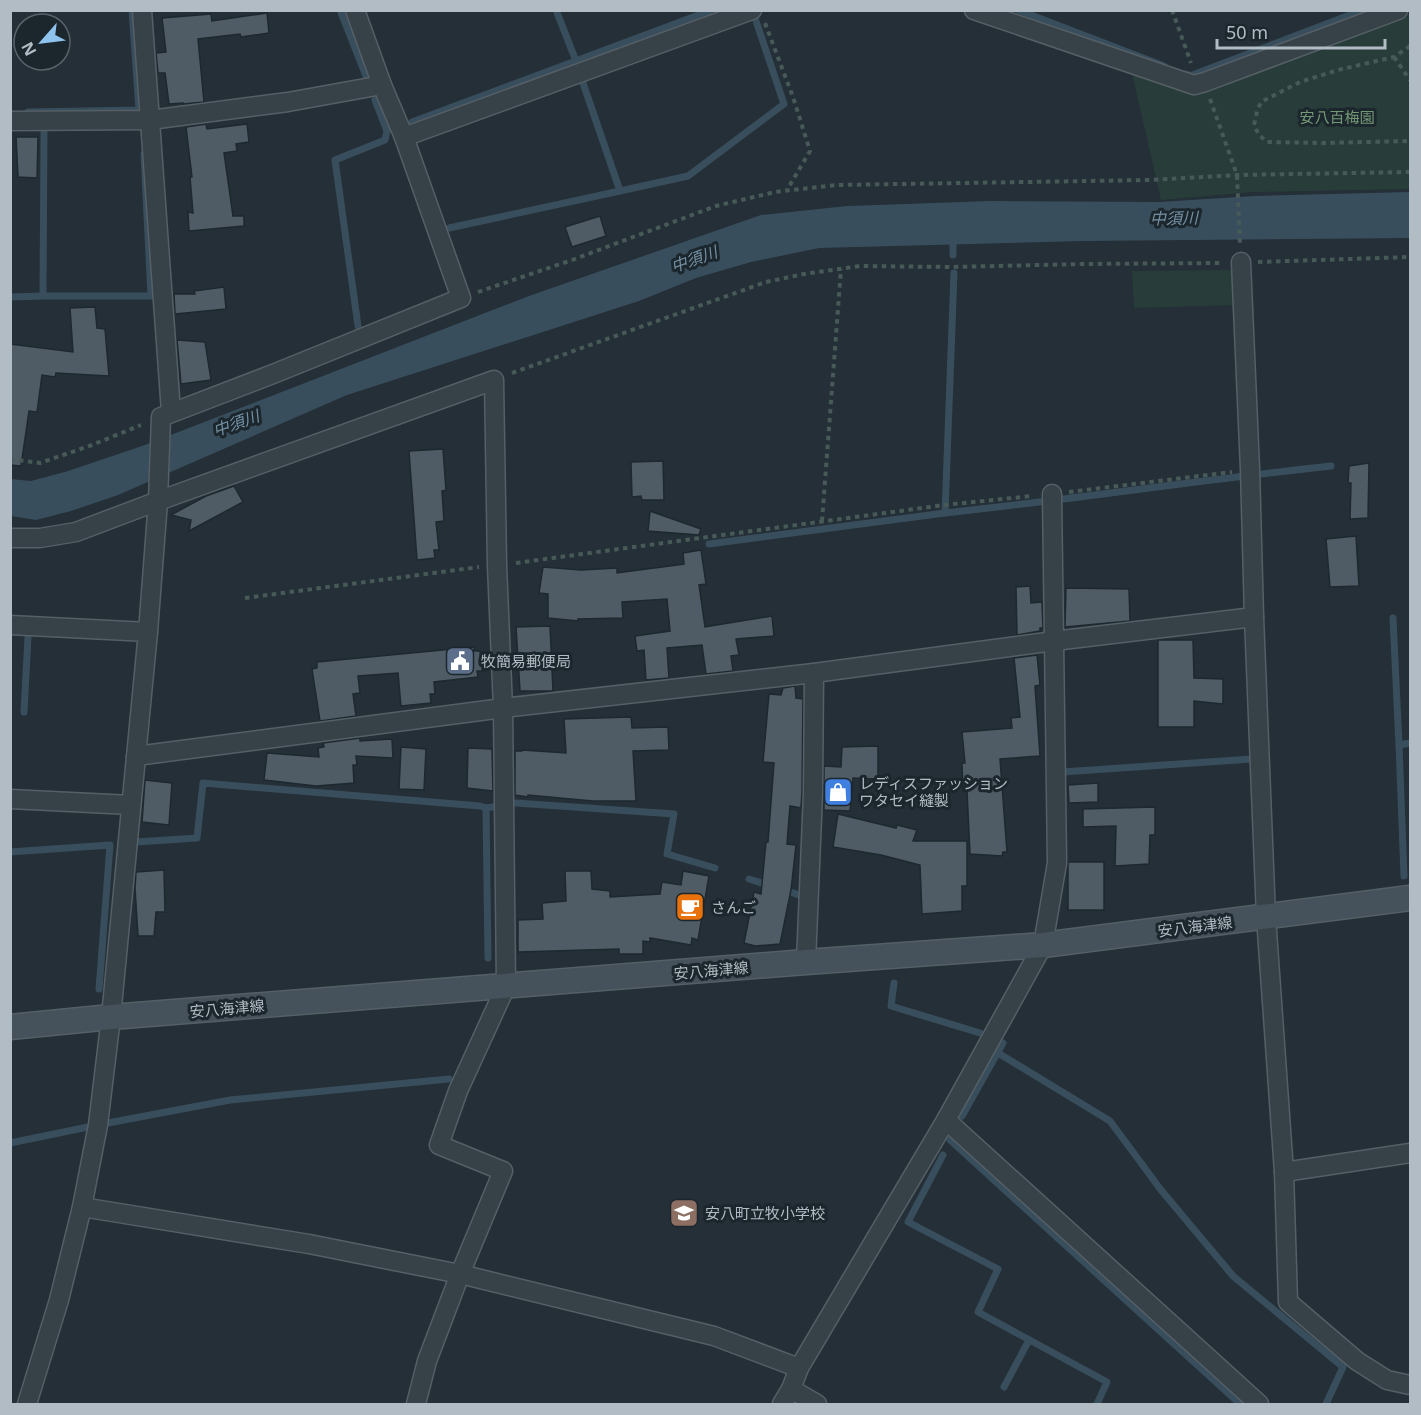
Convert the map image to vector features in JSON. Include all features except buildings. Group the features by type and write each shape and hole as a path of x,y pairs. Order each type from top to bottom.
{"main road":[{"name":"安八海津線","path":"10,1027 111,1017 1044,945 1410,898"}],"street":[{"path":"27,1404 59,1300 82,1207 98,1125 111,1017 148,632 164,420 150,120 142,10"},
{"path":"164,420 461,298 404,137 382,85 355,10"},
{"path":"974,10 1194,85 1398,10"},
{"path":"404,137 758,16"},
{"path":"10,121 150,120 288,102 382,85"},
{"path":"1241,256 1266,917 1284,1172 1288,1302 1357,1361 1387,1380 1410,1385"},
{"path":"10,538 40,538 76,532 494,380 497,565 503,708 506,986 458,1091 439,1145 502,1171 427,1361 416,1404"},
{"path":"817,1404 787,1397 799,1368 946,1120 1044,945 1057,863 1052,494"},
{"path":"136,756 503,708 814,673 1254,617"},
{"path":"10,625 148,632"},
{"path":"806,962 813,793 814,673"},
{"path":"10,799 131,805"},
{"path":"946,1120 1259,1404"},
{"path":"1284,1172 1410,1153"},
{"path":"82,1207 309,1244 460,1274 714,1336 799,1368"}],"path":[{"path":"1172,10 1237,175 1241,256"},
{"path":"758,16 793,97 810,151 786,191"},
{"path":"1410,46 1394,57 1338,70 1290,87 1261,102 1254,125 1259,135 1267,142 1410,141"},
{"path":"1394,57 1410,80"},
{"path":"461,298 572,260 716,206 786,191 837,185 1150,180 1237,175 1410,172"},
{"path":"494,380 766,282 860,266 952,267 1083,264 1241,256 1410,257"},
{"path":"822,521 841,269"},
{"path":"10,459 40,463 164,420"},
{"path":"244,598 944,505 1250,469"}],"green space":[{"name":"安八百梅園","path":"1410,13 1410,189 1253,192 1161,200 1131,69 1194,90"},
{"path":"1234,270 1236,305 1134,308 1132,271"}],"water":[{"name":"中須川","path":"1410,192 1410,238 1083,241 819,248 751,262 696,278 639,301 347,395 118,495 36,520 11,516 10,479 31,481 145,445 529,296 761,215 847,206 991,201 1159,202 1255,196"}],"waterway":[{"path":"28,112 139,110 132,10"},
{"path":"340,10 366,76"},
{"path":"556,10 576,61"},
{"path":"412,122 712,10"},
{"path":"1018,10 1164,66"},
{"path":"1186,74 1191,76 1363,10"},
{"path":"620,191 688,176 784,104 756,21"},
{"path":"449,228 620,191 583,83"},
{"path":"358,326 335,160 385,140 387,131 375,100"},
{"path":"43,296 44,132"},
{"path":"10,297 151,296 144,154"},
{"path":"953,237 953,255"},
{"path":"954,273 945,513 1331,466"},
{"path":"709,544 945,513"},
{"path":"1393,618 1399,745"},
{"path":"24,712 28,637"},
{"path":"1404,876 1399,745 1410,743"},
{"path":"1062,772 1252,759"},
{"path":"136,842 197,838 203,783 493,807"},
{"path":"516,803 674,814 667,854 715,868"},
{"path":"486,808 488,958"},
{"path":"10,852 110,845 99,989"},
{"path":"749,879 771,886"},
{"path":"782,889 799,895"},
{"path":"894,983 891,1006 980,1033"},
{"path":"962,1116 1003,1043"},
{"path":"998,1053 1110,1121 1161,1190 1233,1276 1343,1367 1326,1404"},
{"path":"108,1123 230,1100 449,1079"},
{"path":"10,1143 93,1126"},
{"path":"950,1140 1240,1404"},
{"path":"943,1155 908,1222 998,1269 978,1312 1107,1382 1097,1404"},
{"path":"1004,1387 1029,1340"}],"place":[{"name":"牧簡易郵便局","path":"460,661"},
{"name":"レディスファッション ワタセイ縫製","path":"838,792"},
{"name":"さんご","path":"690,907"},
{"name":"安八町立牧小学校","path":"684,1213"}]}
